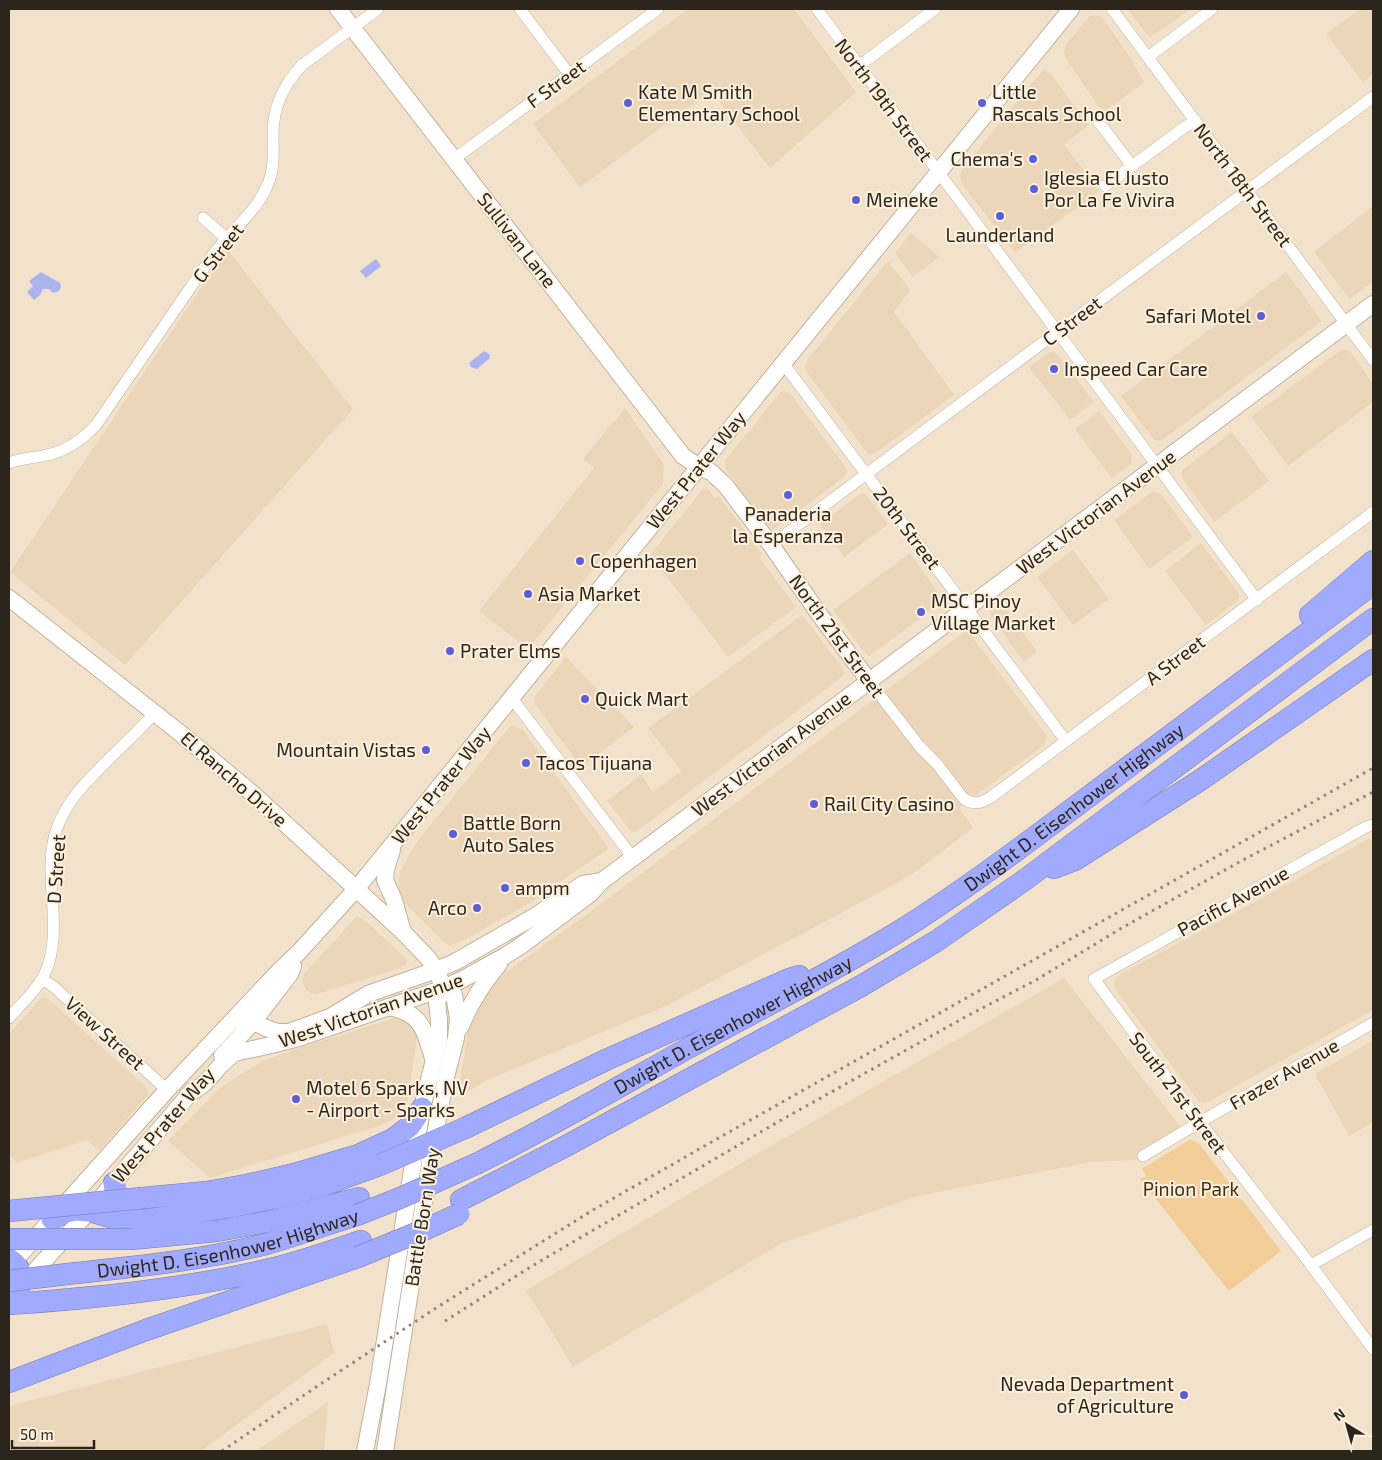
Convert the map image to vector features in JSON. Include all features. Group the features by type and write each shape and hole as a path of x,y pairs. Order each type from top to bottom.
{"highway":[{"path":"1227,695 1276,642 1329,600 1373,561"},
{"name":"Dwight D. Eisenhower Highway","path":"11,1281 176,1262 267,1244 358,1207 423,1187 478,1163 841,965 894,934 984,875 1373,584"},
{"name":"Dwight D. Eisenhower Highway","path":"11,1281 51,1301 156,1291 218,1280 360,1249 424,1217 460,1207 566,1146 861,986 935,942 1026,879 1373,618"},
{"path":"1026,879 1075,860 1199,781 1373,660"},
{"path":"1273,730 1302,721 1373,678"},
{"path":"52,1219 66,1212 76,1210 90,1211 120,1220 146,1220 236,1206 325,1185 380,1165 465,1128 608,1059 789,979 841,965"},
{"path":"9,1211 206,1192 294,1174 358,1155 394,1139 410,1126 422,1108"},
{"path":"114,1182 117,1199 128,1211 140,1214 169,1216"},
{"path":"9,1239 131,1239 217,1231 358,1207"},
{"path":"9,1382 360,1249"}],"main road":[{"name":"Sullivan Lane","path":"338,9 683,456 699,467"},
{"name":"West Prater Way","path":"11,1281 52,1219 167,1090 299,952 357,888 1071,9"},
{"name":"West Victorian Avenue","path":"215,1039 253,1022 278,1032 289,1032 330,1017 368,994 440,979 463,979 505,956 590,894 602,881 1373,304"},
{"name":"North 21st Street","path":"699,467 711,472 726,486 869,681"},
{"name":"El Rancho Drive","path":"9,598 155,713 253,794 402,931 428,958 440,979"},
{"path":"395,842 386,869 386,880 394,900 402,931"},
{"name":"West Victorian Avenue","path":"187,1096 205,1083 234,1052 299,1038 388,1007 440,979 459,960 515,928 583,884 602,881"},
{"name":"West Prater Way","path":"11,1281 90,1211 187,1096 253,1022 290,974 299,952"},
{"path":"456,1038 476,994 505,956"},
{"name":"Battle Born Way","path":"385,1451 432,1150 446,1077 456,1038 458,1018 454,995 440,979"},
{"name":"Battle Born Way","path":"365,1451 378,1384 422,1108 439,1040 437,1002 440,979"},
{"path":"388,1007 403,1009 411,1014 419,1023 425,1032 434,1061"}],"street":[{"name":"G Street","path":"9,463 15,460 62,451 74,445 96,425 226,238 259,201 268,186 274,155 273,120 277,104 291,77 302,65 378,9"},
{"path":"520,9 569,74"},
{"name":"F Street","path":"454,159 658,9"},
{"name":"North 19th Street","path":"817,9 1257,600"},
{"path":"859,66 935,9"},
{"name":"North 18th Street","path":"1112,9 1373,360"},
{"path":"1148,57 1212,9"},
{"name":"C Street","path":"771,545 1373,97"},
{"path":"1098,121 1132,166"},
{"path":"1105,186 1186,126 1196,121"},
{"path":"203,218 226,238"},
{"name":"20th Street","path":"783,363 1066,741"},
{"name":"A Street","path":"975,804 982,803 991,797 1373,512"},
{"name":"North 21st Street","path":"869,681 920,747 937,764 964,798 968,802 975,804"},
{"path":"511,697 633,858"},
{"name":"D Street","path":"9,1018 42,979 48,968 53,938 53,849 56,832 64,812 86,782 155,713"},
{"name":"Pacific Avenue","path":"1094,980 1366,827 1373,825"},
{"name":"View Street","path":"42,979 54,986 167,1090"},
{"name":"South 21st Street","path":"1094,980 1373,1349"},
{"name":"Frazer Avenue","path":"1143,1156 1373,1023"},
{"path":"1311,1265 1373,1230"}],"shaded area":[{"name":"Kate M Smith Elementary School","path":"688,9 794,9 856,92 770,168 711,91 580,187 533,124"},
{"path":"1128,9 1191,9 1151,37 1148,36"},
{"path":"1360,9 1373,9 1373,75 1363,82 1326,34"},
{"path":"1094,15 1100,16 1104,20 1126,51 1144,82 1103,113 1065,57 1064,52 1065,46 1086,20"},
{"path":"1044,70 1050,73 1089,125 1064,144 1099,191 1015,253 964,187 960,175 1025,91"},
{"path":"1373,206 1373,282 1350,299 1314,252"},
{"path":"911,233 939,257 913,277 895,253"},
{"path":"227,249 353,409 125,665 10,572"},
{"path":"888,261 910,290 894,312 954,395 876,453 869,455 806,371 805,367 808,359"},
{"path":"1286,272 1322,321 1161,441 1154,440 1121,396"},
{"path":"1342,349 1350,351 1373,384 1373,402 1288,466 1251,417"},
{"path":"1053,351 1094,402 1070,420 1029,367"},
{"path":"784,391 791,394 847,471 844,477 776,528 772,529 766,524 726,469 725,460 781,392"},
{"path":"625,408 664,465 663,484 528,649 479,611 594,468 583,459"},
{"path":"1099,411 1132,455 1131,464 1112,478 1075,429"},
{"path":"1232,432 1269,481 1214,522 1183,479 1181,475 1182,470"},
{"path":"706,489 715,498 719,496 762,554 760,558 796,607 728,657 650,555 702,490"},
{"path":"1152,492 1160,493 1193,537 1149,569 1114,520"},
{"path":"863,493 888,524 844,557 820,524"},
{"path":"1201,543 1238,592 1239,596 1238,601 1206,625 1165,571"},
{"path":"1073,550 1109,599 1073,625 1037,577"},
{"path":"910,553 944,601 869,656 863,651 833,610"},
{"path":"1002,604 1037,652 1024,662 991,616 990,611"},
{"path":"802,615 842,667 844,674 842,677 636,832 631,831 607,801 641,775 653,792 681,771 648,728"},
{"path":"964,632 969,633 1047,736 1044,745 959,808 973,828 915,872 897,883 668,1005 487,1080 469,1091 459,1086 468,1032 474,1014 483,998 503,974 579,920"},
{"path":"566,657 634,727 581,767 534,703 536,695"},
{"path":"511,725 523,730 608,847 607,850 543,895 472,936 450,946 404,902 399,890 400,873 420,838"},
{"path":"1368,839 1373,841 1373,1010 1206,1103 1199,1102 1115,989 1114,980 1119,975"},
{"path":"357,916 368,923 407,960 406,965 317,994 306,990 302,982 304,974"},
{"path":"1064,978 1187,1135 1136,1160 1091,1162 918,1196 782,1243 573,1367 526,1290 760,1152"},
{"path":"45,997 147,1088 149,1094 99,1151 87,1140 17,1163 9,1154 9,1034 41,998"},
{"path":"395,1018 412,1025 417,1037 406,1113 382,1125 210,1178 168,1141 219,1089 263,1061"},
{"path":"1373,1040 1373,1122 1349,1136 1315,1074"},
{"path":"327,1324 334,1353 201,1451 9,1451 9,1406"},
{"path":"328,1402 324,1451 256,1451"}],"green space":[{"name":"Pinion Park","path":"1191,1139 1201,1146 1281,1251 1229,1291 1140,1179 1146,1176 1142,1169"}],"water":[{"path":"376,259 381,266 366,278 360,271"},
{"path":"41,272 60,283 61,287 59,291 53,293 49,289 43,289 34,300 27,292 33,286 29,281"},
{"path":"484,351 489,354 490,358 477,369 471,367 469,363"}],"railway":[{"path":"222,1451 439,1306 593,1210 1373,768"},
{"path":"445,1321 532,1266 776,1123 967,1016 1036,980 1120,929 1241,861 1373,792"}],"place":[{"name":"Kate M Smith Elementary School","path":"628,103"},
{"name":"Little Rascals School","path":"982,103"},
{"name":"Chema's","path":"1033,159"},
{"name":"Iglesia El Justo Por La Fe Vivira","path":"1034,189"},
{"name":"Meineke","path":"856,200"},
{"name":"Launderland","path":"1000,216"},
{"name":"Safari Motel","path":"1261,316"},
{"name":"Inspeed Car Care","path":"1054,369"},
{"name":"Panaderia la Esperanza","path":"788,495"},
{"name":"Copenhagen","path":"580,561"},
{"name":"Asia Market","path":"528,594"},
{"name":"MSC Pinoy Village Market","path":"921,612"},
{"name":"Prater Elms","path":"450,651"},
{"name":"Quick Mart","path":"585,699"},
{"name":"Mountain Vistas","path":"426,750"},
{"name":"Tacos Tijuana","path":"526,763"},
{"name":"Rail City Casino","path":"814,804"},
{"name":"Battle Born Auto Sales","path":"453,834"},
{"name":"ampm","path":"505,888"},
{"name":"Arco","path":"477,908"},
{"name":"Motel 6 Sparks, NV - Airport - Sparks","path":"296,1099"},
{"name":"Nevada Department of Agriculture","path":"1184,1395"}]}
